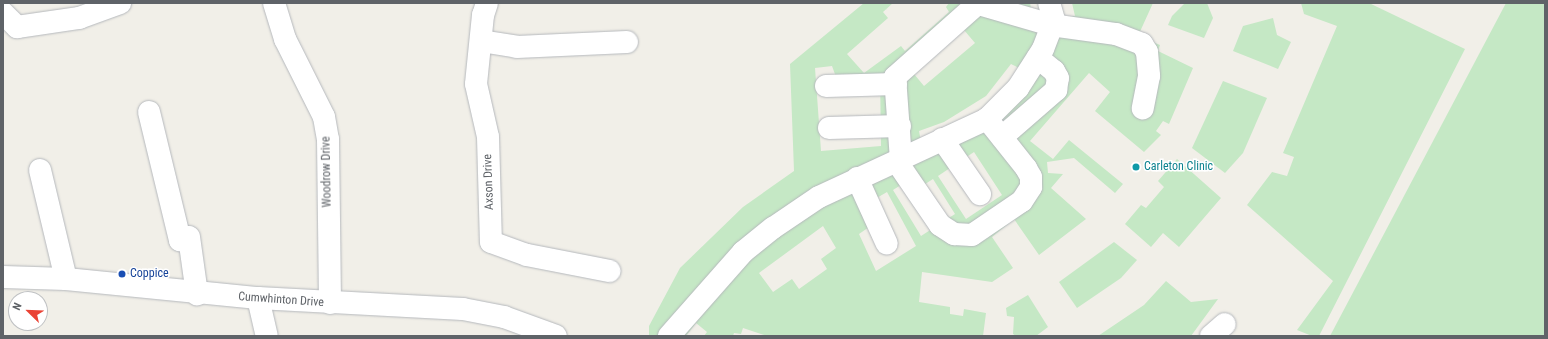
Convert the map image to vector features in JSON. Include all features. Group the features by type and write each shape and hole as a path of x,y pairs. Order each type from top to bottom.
{"street":[{"path":"3,12 17,27 80,18 120,3"},
{"name":"Woodrow Drive","path":"274,3 285,39 324,117 328,139 330,303"},
{"name":"Axson Drive","path":"487,3 476,84 488,137 491,242 527,255 609,271"},
{"path":"669,336 743,252 819,197 857,178 899,161 942,139 987,119 1018,88 1038,58 1054,20 1049,3"},
{"path":"987,119 1026,168 1031,177 1030,187 1022,201 972,235 954,234 940,225 899,161 900,126 895,77 976,4 1051,25 1116,34 1145,47 1149,76 1143,108"},
{"path":"481,41 517,47 627,42"},
{"path":"1002,137 1056,90 1058,78 1054,71 1038,58"},
{"path":"826,86 896,84"},
{"path":"149,112 180,240 189,238 197,294"},
{"path":"829,128 900,126"},
{"path":"942,139 980,194"},
{"path":"40,170 66,279"},
{"path":"857,178 887,244"},
{"name":"Cumwhinton Drive","path":"3,277 66,279 197,294 330,303 463,309 504,317 556,336"},
{"path":"258,298 267,336"}],"green space":[{"path":"864,3 893,3 883,12 888,18 847,54 864,73 901,46 905,51 949,12 946,7 949,3 1030,3 1031,8 1061,18 1075,16 1072,3 1153,3 1138,36 1160,45 1158,51 1193,68 1169,124 1163,121 1156,131 1161,135 1144,152 1095,111 1110,92 1089,73 1030,141 1053,159 1069,140 1123,184 1115,193 1074,158 1047,162 1048,173 1063,174 1051,188 1086,219 1039,255 1014,219 992,237 1013,268 992,282 922,272 919,302 950,307 950,314 963,316 964,309 986,313 983,336 767,336 743,328 741,334 734,333 733,336 704,336 707,332 696,323 686,336 649,336 649,326 680,268 743,207 794,171 790,64","holes":["964,30 975,43 924,86 914,74","1011,64 1023,70 976,118 921,142 919,131 944,122 986,96","832,66 836,77 880,75 881,146 821,151 815,68","974,152 1002,195 966,219 938,176","933,179 955,214 921,236 893,190 904,183 911,193","887,192 916,246 876,271 859,234 872,225 863,206","823,226 836,248 821,259 827,269 799,289 792,279 773,292 759,273"]},
{"path":"1185,3 1207,3 1213,18 1204,38 1168,25 1172,16"},
{"path":"1301,3 1369,3 1465,49 1319,336 1312,336 1297,330 1333,281 1247,205 1272,172 1287,176 1294,157 1283,153 1337,26 1304,14"},
{"path":"1506,3 1545,3 1545,336 1330,336"},
{"path":"1273,18 1277,35 1291,42 1278,69 1233,51 1243,26"},
{"path":"1223,81 1267,98 1243,153 1225,173 1192,148"},
{"path":"1177,159 1221,198 1179,247 1163,233 1151,247 1125,224 1141,205 1146,208 1164,187 1158,181"},
{"path":"1114,242 1137,260 1121,278 1077,308 1059,282"},
{"path":"1166,281 1191,302 1218,299 1191,336 1098,336 1144,305"},
{"path":"1028,295 1048,327 1036,336 1016,336 1013,334 1014,317 1007,316 1006,308"}],"place":[{"name":"Carleton Clinic","path":"1136,167"},
{"name":"Coppice","path":"122,274"}]}
